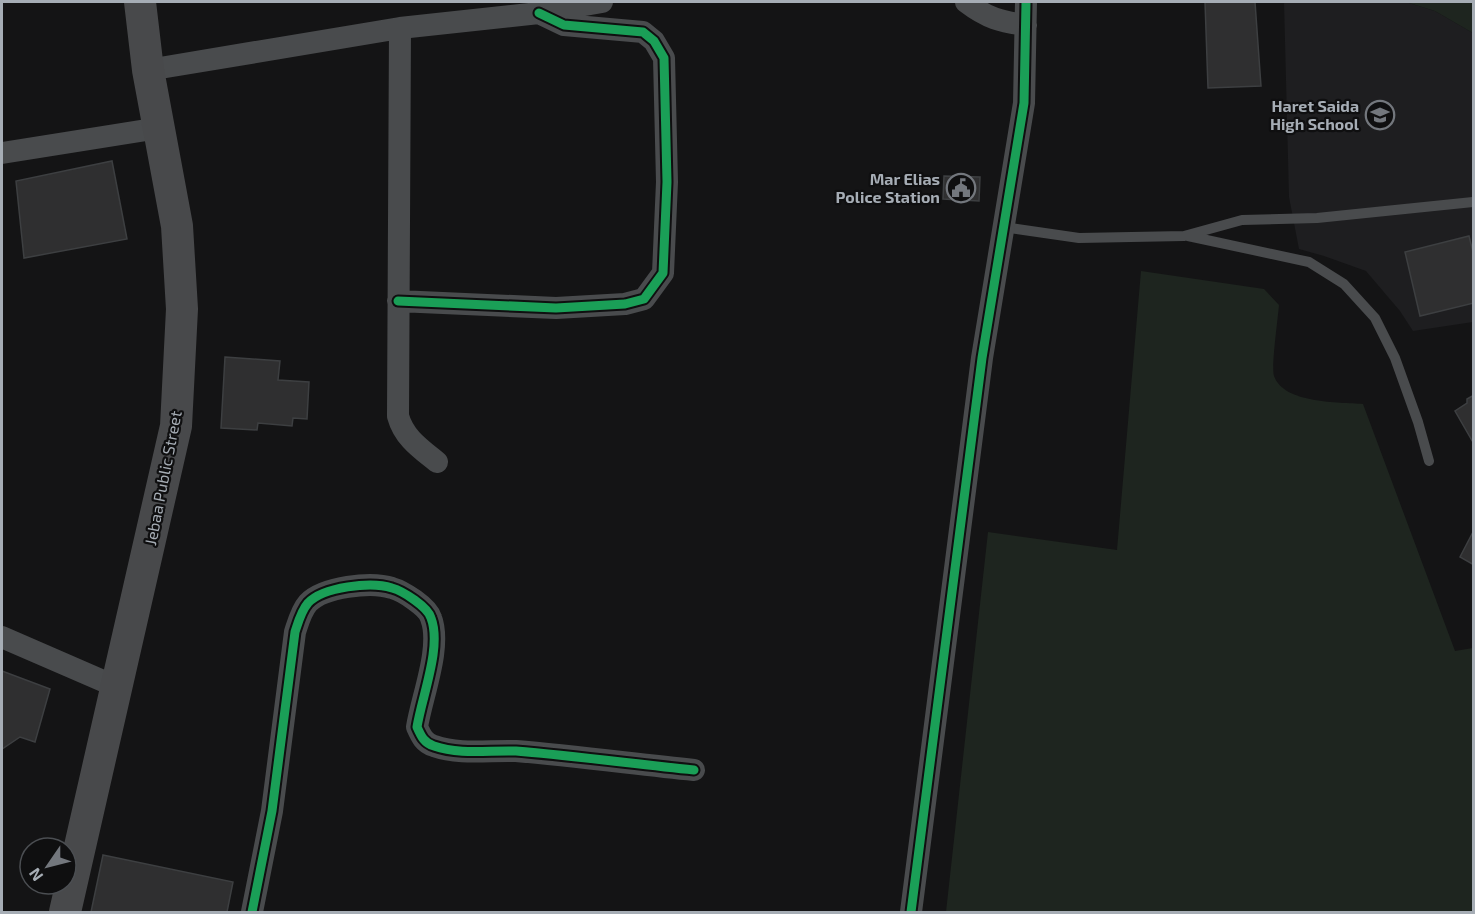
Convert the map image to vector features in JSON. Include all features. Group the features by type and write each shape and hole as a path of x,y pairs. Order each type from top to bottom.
{"main road":[{"name":"Jebaa Public Street","path":"65,912 176,426 182,309 177,226 148,70 140,2"}],"street":[{"path":"148,70 400,28 539,13 602,2"},
{"path":"966,2 981,14 1003,22 1026,25"},
{"path":"912,912 982,358 1024,103 1026,2"},
{"path":"398,301 556,308 625,304 644,299 663,273 667,182 664,58 654,41 643,32 564,25 539,13"},
{"path":"400,28 398,416 401,428 408,437 437,462"},
{"path":"2,153 159,128"},
{"path":"252,912 272,811 295,632 307,604 334,590 363,586 392,588 419,603 431,616 434,630 432,655 417,727 421,737 433,746 453,750 515,751 694,770"},
{"path":"2,637 117,687"}],"lane":[{"path":"1184,236 1242,220 1317,218 1473,202"},
{"path":"1003,227 1079,238 1184,236 1309,262 1344,284 1375,318 1395,358 1429,461"}],"shaded area":[{"name":"Haret Saida High School","path":"1284,2 1406,2 1435,11 1473,33 1473,322 1413,331 1400,311 1366,271 1299,249 1289,197"},
{"path":"1406,2 1473,2 1473,33 1435,11"},
{"path":"1141,271 1264,289 1279,305 1273,371 1280,385 1300,397 1313,400 1363,404 1455,651 1473,648 1473,912 946,912 988,532 1117,550"}],"building":[{"path":"1205,2 1255,2 1261,86 1208,88"},
{"path":"112,161 127,239 24,258 16,181"},
{"name":"Mar Elias Police Station","path":"944,176 980,177 979,201 943,199"},
{"path":"1469,236 1474,256 1474,303 1420,316 1405,252"},
{"path":"225,357 280,361 278,380 309,382 307,419 293,418 292,426 258,423 257,430 221,428"},
{"path":"1474,395 1474,444 1455,411"},
{"path":"1474,530 1474,565 1460,557"},
{"path":"2,671 50,689 35,742 20,737 2,749"},
{"path":"103,855 233,882 227,912 91,912"}],"cycle path":[{"path":"911,912 982,358 1024,103 1026,2"},
{"path":"398,301 556,308 625,304 644,299 663,273 667,182 664,58 654,41 643,32 564,25 539,13"},
{"path":"252,912 272,811 295,632 308,603 315,597 336,589 360,585 383,586 408,596 429,614 434,630 433,657 417,727 423,739 431,745 454,750 516,751 694,770"}],"place":[{"name":"Haret Saida High School","path":"1380,115"},
{"name":"Mar Elias Police Station","path":"961,188"}]}
